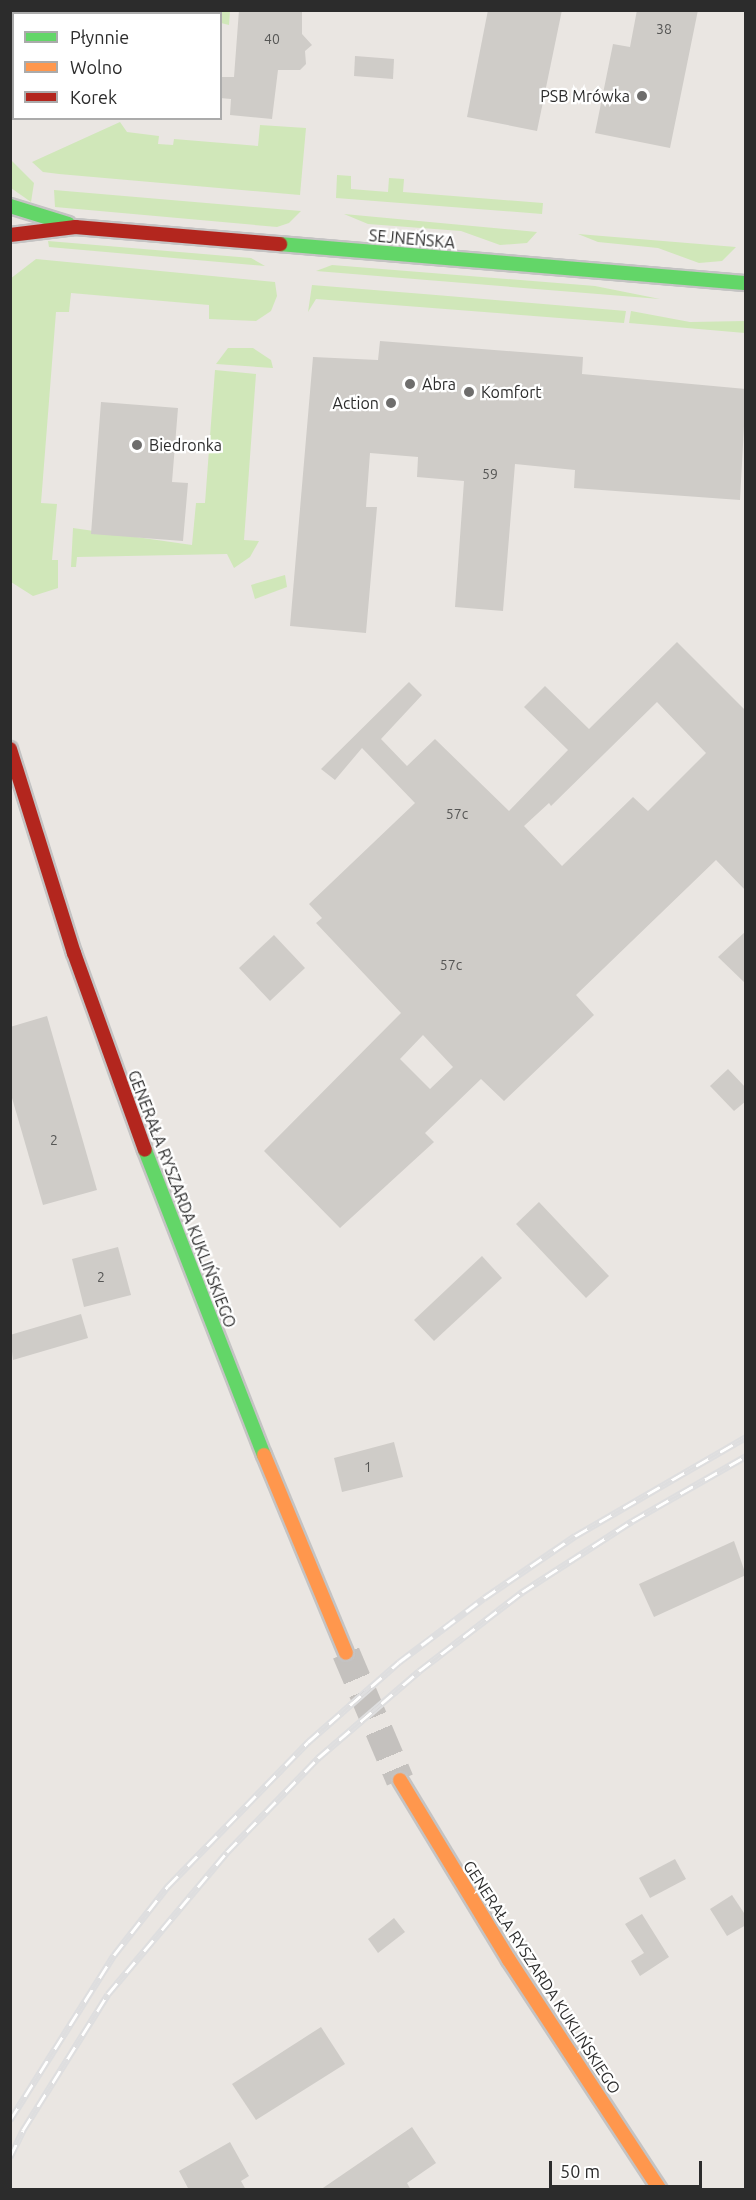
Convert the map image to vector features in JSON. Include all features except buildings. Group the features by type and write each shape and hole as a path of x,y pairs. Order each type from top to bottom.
{"main road":[{"name":"SEJNEŃSKA","path":"10,207 76,227 746,283"},
{"name":"SEJNEŃSKA","path":"10,236 76,227"},
{"name":"GENERAŁA RYSZARDA KUKLIŃSKIEGO","path":"10,749 74,952 150,1164 297,1539 346,1653"},
{"name":"GENERAŁA RYSZARDA KUKLIŃSKIEGO","path":"399,1780 509,1960 660,2190"}],"green space":[{"path":"230,11 229,25 222,23 222,12 110,12"},
{"path":"120,122 127,132 159,136 158,144 173,145 174,139 258,146 260,125 306,128 300,195 59,174 43,172 32,162"},
{"path":"10,159 34,183 31,202 11,188"},
{"path":"337,175 351,176 351,189 388,192 389,178 404,179 403,192 543,203 542,214 336,198"},
{"path":"54,190 301,211 289,223 277,227 55,207"},
{"path":"344,214 537,232 527,243 500,245 461,231 368,224"},
{"path":"578,234 736,247 722,261 699,263 658,248 598,242"},
{"path":"48,241 251,258 265,266 49,247"},
{"path":"36,259 275,282 277,296 271,311 256,321 209,319 209,305 71,293 69,312 56,312 41,503 57,504 52,560 58,560 58,588 33,596 11,582 10,279"},
{"path":"332,265 595,286 660,299 316,271"},
{"path":"312,285 626,311 624,323 316,299 308,312"},
{"path":"631,311 690,322 745,321 745,333 629,323"},
{"path":"228,348 253,348 271,360 273,368 216,364"},
{"path":"215,370 256,374 244,540 259,541 250,557 234,568 227,554 77,557 76,567 71,567 73,528 192,545 196,503 205,503"},
{"path":"285,575 287,587 255,599 251,585"}],"tunnel":[{"path":"346,1653 400,1780"}],"railway":[{"path":"10,2120 114,1955 168,1886 308,1742 399,1662 484,1598 575,1536 746,1437"},
{"path":"10,2157 23,2130 108,1994 227,1852 318,1758 419,1671 522,1592 632,1521 746,1456"}],"traffic: fast":[{"path":"10,44 12,40"},
{"path":"10,206 68,224"},
{"path":"280,244 746,283"},
{"path":"145,1150 264,1455"}],"traffic: slow":[{"path":"264,1455 346,1653"},
{"path":"400,1780 509,1960 660,2190"}],"traffic: jam":[{"path":"10,235 76,227 280,244"},
{"path":"10,749 74,953 145,1150"}],"place":[{"name":"PSB Mrówka","path":"642,96"},
{"name":"Abra","path":"410,384"},
{"name":"Komfort","path":"469,392"},
{"name":"Action","path":"391,403"},
{"name":"Biedronka","path":"137,445"}]}
